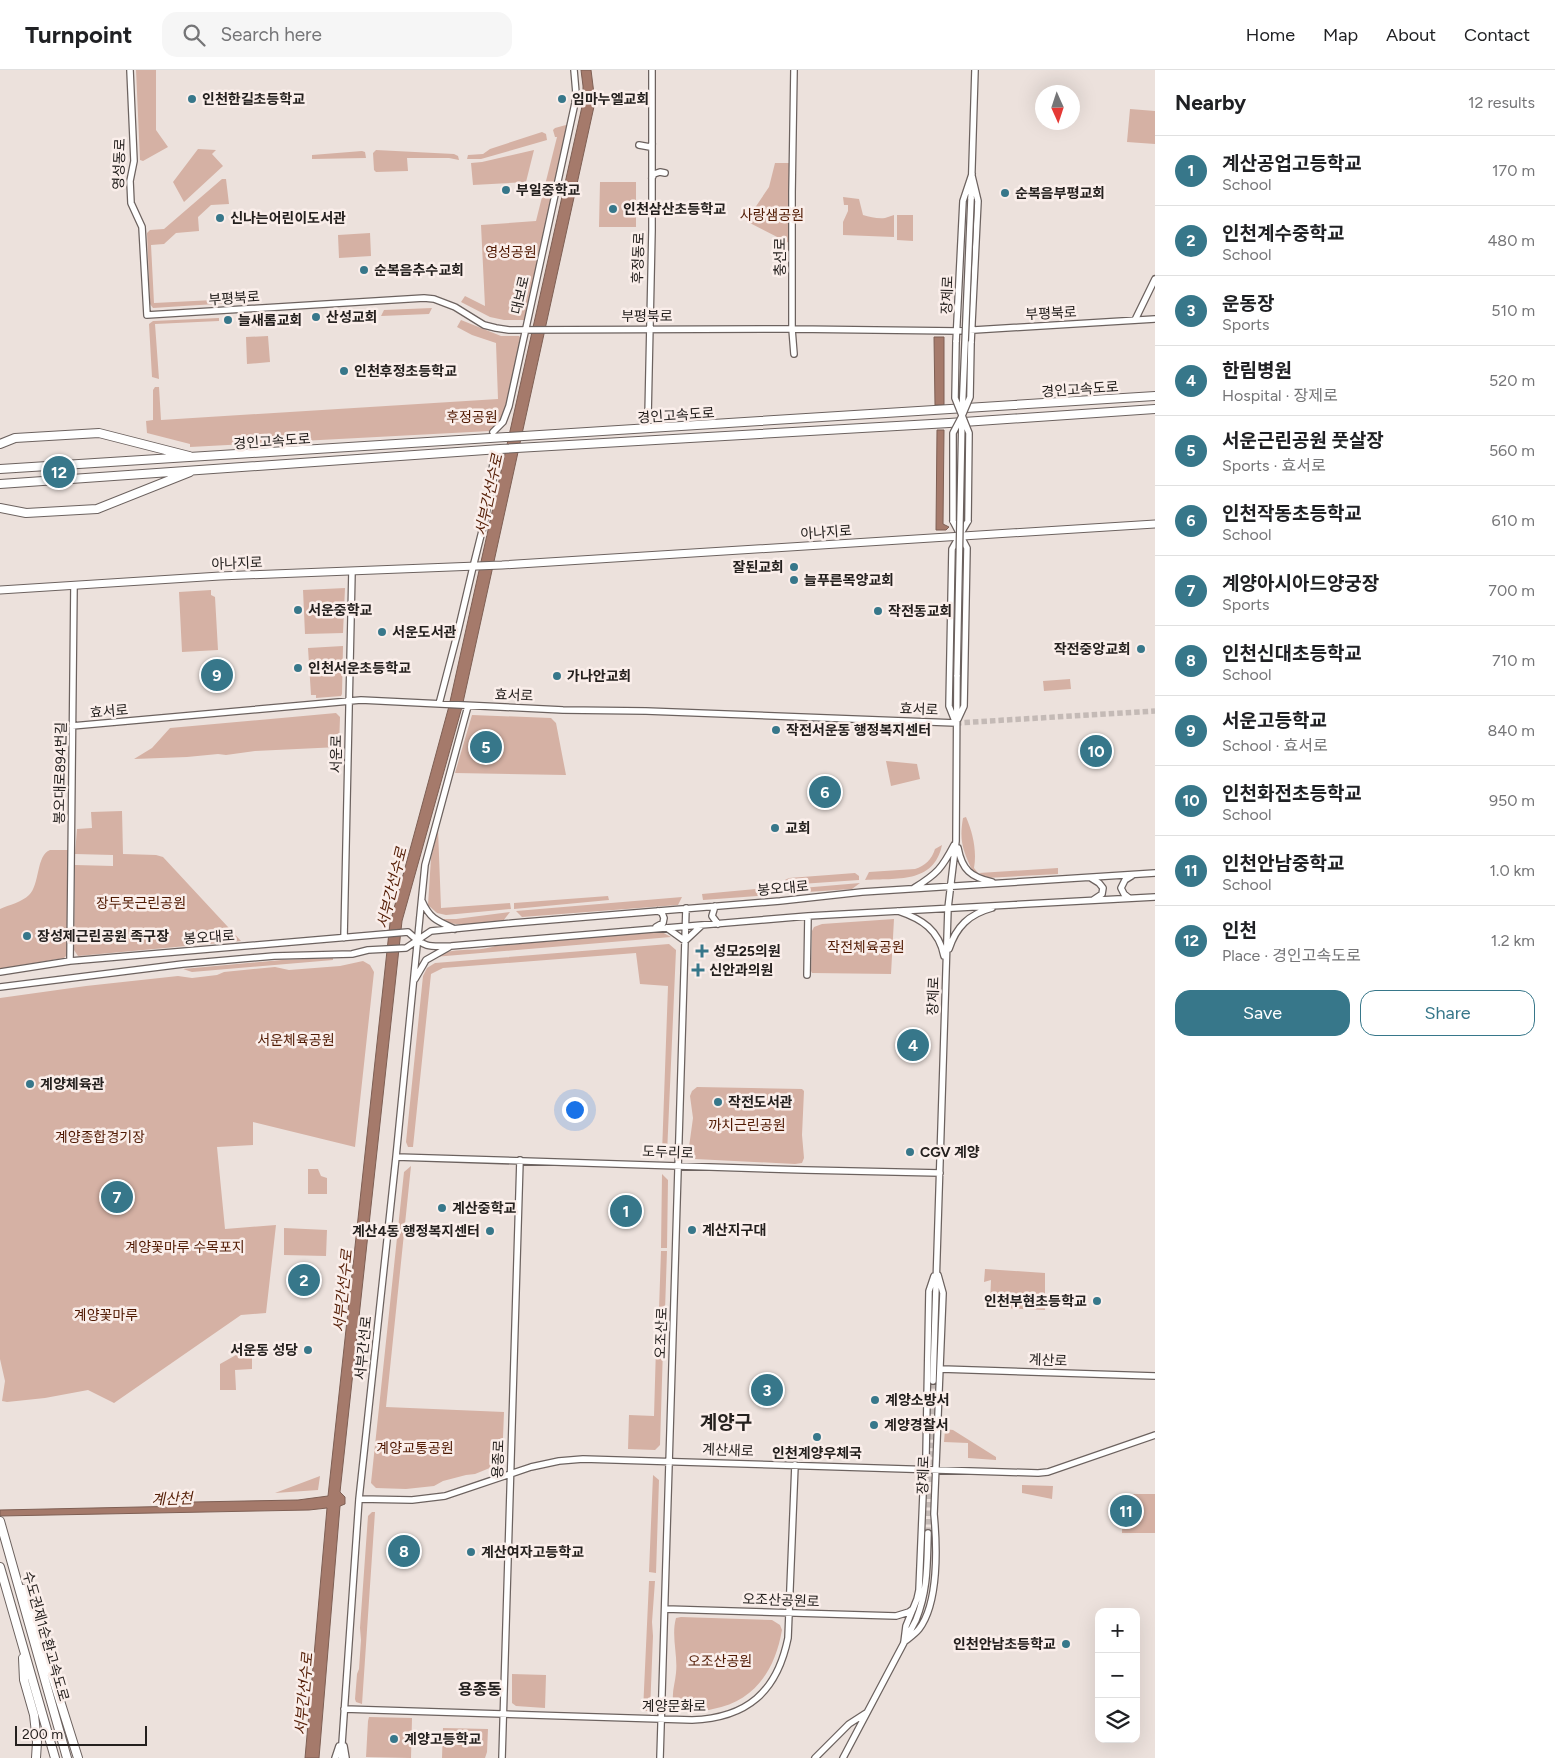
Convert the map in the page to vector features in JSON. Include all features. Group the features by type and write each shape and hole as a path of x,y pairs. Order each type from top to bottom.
{"highway":[{"name":"경인고속도로","path":"0,469 198,458 1155,396"},
{"name":"경인고속도로","path":"0,484 526,447 934,424 1155,409"},
{"name":"경인고속도로","path":"0,444 16,438 99,433 198,458"},
{"name":"경인고속도로","path":"0,508 26,513 97,509 199,469"},
{"name":"수도권제1순환고속도로","path":"0,1522 68,1758"},
{"path":"13,1566 28,1599 78,1758"},
{"name":"수도권제1순환고속도로","path":"0,1567 55,1758"},
{"path":"22,1644 24,1680 34,1715 37,1742 36,1758"},
{"path":"73,1744 82,1758"}],"main road":[{"name":"아나지로","path":"0,590 220,576 474,567 1155,524"}],"street":[{"name":"영성동로","path":"130,70 134,161 130,181 131,203 142,227 147,316"},
{"name":"대보로","path":"492,432 502,424 506,417 527,329 576,97 574,70"},
{"name":"후정동로","path":"648,417 652,70"},
{"name":"충선로","path":"794,70 792,329 794,354"},
{"name":"장제로","path":"933,1381 948,908 956,841 956,723 962,416 975,70"},
{"path":"639,145 650,147 652,144"},
{"path":"652,178 654,174 665,173"},
{"name":"장제로","path":"956,723 964,706 967,548 953,521 953,433 970,397 978,201 972,174"},
{"name":"장제로","path":"956,723 949,706 952,549 968,521 969,433 955,398 956,342 963,201 972,174"},
{"path":"1136,320 1155,279"},
{"name":"부평북로","path":"147,316 424,298 434,299 455,307 484,325 496,328 527,329 972,331 1155,319"},
{"path":"442,704 493,482 494,457"},
{"name":"서운로","path":"344,938 352,571"},
{"name":"봉오대로894번길","path":"70,961 74,585"},
{"name":"효서로","path":"72,726 361,700 466,706 956,723"},
{"name":"서부간선로","path":"340,1758 359,1499 396,1157 421,899 427,854 466,706"},
{"path":"956,841 960,860 968,871 980,879 998,884"},
{"path":"912,889 935,875 943,866 956,841"},
{"name":"봉오대로","path":"0,987 183,964 274,956 352,954 379,949 406,948 431,931 912,889 1155,873"},
{"path":"1129,898 1122,891 1122,885 1125,880 1135,874"},
{"path":"1090,878 1099,883 1103,888 1102,894 1091,901"},
{"path":"417,941 429,947 451,946 808,916 1155,896"},
{"path":"421,899 428,914 435,920 457,930"},
{"path":"946,956 953,936 965,921 974,914 1004,905"},
{"path":"715,906 712,916 718,924"},
{"name":"오조산로","path":"660,1758 686,908"},
{"path":"894,910 916,918 928,926 943,951 946,968"},
{"path":"655,928 664,921 664,916 658,911"},
{"path":"807,975 808,916"},
{"path":"667,928 685,941 702,925"},
{"name":"봉오대로","path":"0,972 70,961 381,934 408,932 417,941"},
{"path":"413,983 426,960 451,946"},
{"name":"도두리로","path":"396,1157 940,1173"},
{"name":"용종로","path":"502,1758 520,1160"},
{"name":"장제로","path":"904,1642 918,1630 924,1620 931,1602 934,1586 936,1532 934,1514 943,1292 936,1270"},
{"name":"장제로","path":"904,1642 906,1626 919,1590 921,1520 926,1455 929,1291 936,1270"},
{"name":"계산로","path":"941,1369 1155,1376"},
{"path":"927,1395 930,1401 934,1402 940,1395"},
{"name":"계산새로","path":"359,1499 412,1500 434,1498 457,1493 510,1474 559,1461 583,1458 924,1470 1048,1472 1155,1435"},
{"name":"계양문화로","path":"344,1709 708,1720 738,1711 760,1696 769,1686 785,1656 790,1612 795,1465"},
{"path":"921,1520 930,1516 936,1532"},
{"name":"장제로","path":"845,1757 916,1620 926,1590 928,1533"},
{"path":"896,1616 909,1612 914,1608"},
{"name":"오조산공원로","path":"665,1609 896,1616"},
{"path":"896,1616 904,1621 906,1626"},
{"path":"815,1758 849,1724 868,1712"},
{"path":"336,1758 342,1734"},
{"path":"342,1734 346,1758"}],"green space":[{"path":"136,70 156,70 156,130 168,147 143,161 140,160"},
{"path":"1130,109 1155,111 1155,144 1127,142"},
{"name":"영성공원","path":"566,125 570,128 525,320 504,320 490,317 461,302 465,296 485,306 481,225 536,221 557,137 555,137 553,130"},
{"path":"542,132 546,134 547,140 481,159 467,159 468,155 483,154 490,149"},
{"path":"198,149 216,150 212,154 223,166 184,202 173,182"},
{"path":"376,150 454,154 458,156 459,160 449,158 407,158 408,171 376,172 374,170 373,153"},
{"path":"534,150 526,182 473,185 471,163"},
{"path":"365,152 366,158 312,159 312,155"},
{"name":"사랑샘공원","path":"775,163 790,163 789,243 746,221 769,187"},
{"path":"222,179 226,179 229,204 211,205 198,217 199,231 176,233 164,244 151,245 154,303 234,299 234,301 231,303 153,308 150,304 147,233 150,230 164,229"},
{"path":"600,182 636,182 636,227 599,227"},
{"path":"843,197 859,199 863,215 885,218 894,215 894,237 843,235 843,222 848,211 848,205 844,205"},
{"path":"897,215 913,215 913,241 897,240"},
{"path":"370,233 371,256 339,258 338,235"},
{"path":"432,308 429,314 381,316 384,310"},
{"path":"219,318 219,321 155,324 159,379 152,377 149,324 153,321"},
{"name":"후정공원","path":"461,320 501,336 519,336 521,338 504,417 490,431 190,447 190,444 147,433 146,421 153,420 153,390 155,387 159,387 161,420 498,399 496,343 472,335 457,327"},
{"path":"268,336 270,362 247,364 246,337"},
{"path":"345,588 343,633 305,634 303,590"},
{"path":"211,590 211,595 215,597 218,650 182,652 179,592"},
{"path":"343,646 341,696 316,698 316,695 311,695 308,648"},
{"path":"1070,679 1071,689 1044,691 1043,681"},
{"path":"336,713 340,717 339,747 134,759 152,748 170,728"},
{"path":"472,715 551,718 556,723 566,775 455,773"},
{"path":"886,761 917,764 920,779 891,786"},
{"name":"장두못근린공원","path":"122,811 123,854 163,857 241,941 78,956 74,950 75,865 113,866 113,855 75,854 77,829 92,828 91,812"},
{"path":"966,817 974,842 974,868 978,873 972,870 963,845 961,833 963,818"},
{"path":"438,829 441,908 510,903 511,909 446,915 437,913 428,905 431,858"},
{"path":"942,845 938,858 931,867 922,873 901,878 865,880 869,872 919,868 930,859 935,849"},
{"path":"50,850 68,850 68,954 64,958 0,969 0,909 29,895 35,884 42,858"},
{"path":"1058,868 1058,874 986,878 979,873"},
{"path":"855,873 859,876 859,880 786,885 785,880 789,878"},
{"path":"860,883 852,889 790,892 790,889"},
{"path":"778,887 769,895 703,900 702,894"},
{"path":"608,896 609,900 514,909 514,903"},
{"path":"682,897 678,905 522,917 516,911"},
{"path":"510,912 503,921 453,924 438,919 456,919"},
{"name":"작전체육공원","path":"894,919 891,974 812,973 812,931 814,927 822,924"},
{"path":"660,931 671,937 434,957 448,952 495,946"},
{"path":"669,944 676,950 667,1154 662,1153 668,986 640,984 636,953 443,968 431,974 413,1147 408,1147 406,1142 423,976 427,968 435,963"},
{"path":"333,958 333,960 192,972 183,969 282,960"},
{"path":"363,961 370,965 374,972 355,1147 253,1122 253,1145 217,1147 225,1229 276,1225 266,1313 241,1315 114,1403 88,1390 45,1398 2,1401 5,1381 0,1359 0,998 178,976 192,978 217,975 224,972 275,967 289,970 340,966"},
{"name":"까치근린공원","path":"697,1087 802,1089 804,1091 802,1135 804,1158 802,1163 695,1159 690,1157 689,1147 693,1118 690,1096"},
{"name":"계양교통공원","path":"411,1166 386,1407 504,1412 502,1463 475,1474 443,1481 434,1486 406,1489 376,1488 371,1483 404,1172"},
{"path":"308,1169 318,1169 321,1176 327,1178 327,1194 308,1194"},
{"path":"662,1174 668,1180 667,1248 661,1248"},
{"path":"284,1228 327,1230 326,1256 284,1255"},
{"path":"661,1251 667,1251 664,1340 658,1339"},
{"path":"985,1269 1045,1273 1045,1310 1001,1308 1001,1304 990,1304 991,1280 984,1282"},
{"path":"252,1346 252,1369 235,1370 236,1390 220,1390 220,1364"},
{"path":"656,1347 663,1348 660,1445 655,1450 628,1449 629,1415 654,1416"},
{"path":"757,1379 776,1379 777,1399 756,1399"},
{"path":"945,1429 953,1430 996,1457 996,1460 968,1458 968,1443 944,1442"},
{"path":"653,1475 659,1480 656,1573 649,1572"},
{"path":"320,1476 318,1490 275,1493"},
{"path":"1022,1485 1053,1486 1052,1499 1022,1493"},
{"path":"1123,1494 1155,1494 1155,1533 1122,1533"},
{"path":"375,1512 362,1704 356,1702 355,1699 359,1669 368,1516"},
{"path":"649,1581 655,1581 650,1711 643,1711"},
{"name":"오조산공원","path":"676,1618 772,1620 780,1625 782,1630 779,1645 761,1682 741,1699 728,1705 699,1711 675,1708 673,1695 676,1666 674,1632"},
{"path":"512,1674 546,1675 545,1708 516,1706 512,1703"},
{"name":"계양고등학교","path":"369,1717 412,1718 411,1758 366,1757"},
{"path":"443,1728 488,1729 485,1758 442,1758"}],"shaded area":[{"path":"581,70 591,70 595,102 462,707 402,921 340,1492 345,1497 345,1504 340,1506 319,1758 305,1758 327,1508 309,1510 0,1516 0,1510 186,1506 194,1502 298,1500 328,1496 390,923 449,706 583,102"},
{"path":"934,337 944,337 944,405 935,405"},
{"path":"937,430 944,430 943,524 949,527 946,530 936,530"}],"tunnel":[{"path":"956,723 1155,711"},
{"path":"928,1533 933,1381"}],"place":[{"name":"인천한길초등학교","path":"192,99"},
{"name":"임마누엘교회","path":"562,99"},
{"name":"부일중학교","path":"506,190"},
{"name":"순복음부평교회","path":"1005,193"},
{"name":"인천삼산초등학교","path":"613,209"},
{"name":"신나는어린이도서관","path":"220,218"},
{"name":"순복음추수교회","path":"364,270"},
{"name":"산성교회","path":"316,317"},
{"name":"늘새롬교회","path":"228,320"},
{"name":"인천후정초등학교","path":"344,371"},
{"name":"인천","path":"59,472"},
{"name":"잘된교회","path":"794,567"},
{"name":"늘푸른목양교회","path":"794,580"},
{"name":"서운중학교","path":"298,610"},
{"name":"작전동교회","path":"878,611"},
{"name":"서운도서관","path":"382,632"},
{"name":"작전중앙교회","path":"1141,649"},
{"name":"인천서운초등학교","path":"298,668"},
{"name":"서운고등학교","path":"217,675"},
{"name":"가나안교회","path":"557,676"},
{"name":"작전서운동 행정복지센터","path":"776,730"},
{"name":"서운근린공원 풋살장","path":"486,747"},
{"name":"인천화전초등학교","path":"1096,751"},
{"name":"인천작동초등학교","path":"825,792"},
{"name":"교회","path":"775,828"},
{"name":"장성제근린공원 족구장","path":"27,936"},
{"name":"성모25의원","path":"702,951"},
{"name":"신안과의원","path":"698,970"},
{"name":"한림병원","path":"913,1045"},
{"name":"계양체육관","path":"30,1084"},
{"name":"작전도서관","path":"718,1102"},
{"name":"CGV 계양","path":"910,1152"},
{"name":"계양아시아드양궁장","path":"117,1197"},
{"name":"계산중학교","path":"442,1208"},
{"name":"계산공업고등학교","path":"626,1211"},
{"name":"계산지구대","path":"692,1230"},
{"name":"계산4동 행정복지센터","path":"490,1231"},
{"name":"인천계수중학교","path":"304,1280"},
{"name":"인천부현초등학교","path":"1097,1301"},
{"name":"서운동 성당","path":"308,1350"},
{"name":"운동장","path":"767,1390"},
{"name":"계양소방서","path":"875,1400"},
{"name":"계양경찰서","path":"874,1425"},
{"name":"인천계양우체국","path":"817,1437"},
{"name":"인천안남중학교","path":"1126,1511"},
{"name":"인천신대초등학교","path":"404,1551"},
{"name":"계산여자고등학교","path":"471,1552"},
{"name":"인천안남초등학교","path":"1066,1644"},
{"name":"계양고등학교","path":"394,1739"}],"district":[{"name":"계양구","path":"726,1422"},
{"name":"용종동","path":"480,1689"}],"water label":[{"name":"서부간선수로","path":"489,495"},
{"name":"서부간선수로","path":"392,888"},
{"name":"서부간선수로","path":"343,1291"},
{"name":"계산천","path":"172,1499"},
{"name":"서부간선수로","path":"304,1694"}],"park label":[{"name":"서운체육공원","path":"296,1040"},
{"name":"계양종합경기장","path":"100,1137"},
{"name":"계양꽃마루 수목포지","path":"185,1247"},
{"name":"계양꽃마루","path":"106,1315"}]}
